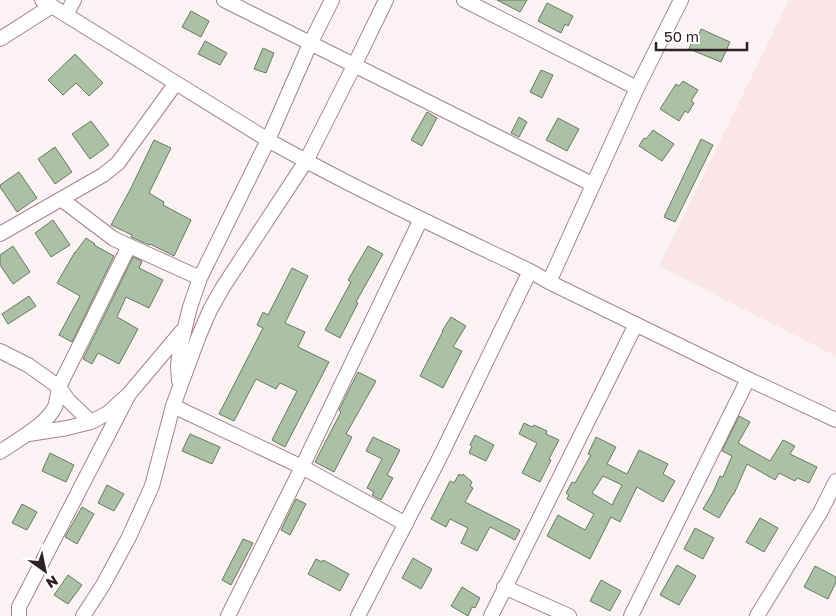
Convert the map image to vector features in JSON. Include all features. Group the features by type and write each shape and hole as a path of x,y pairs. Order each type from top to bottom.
{"street":[{"path":"66,15 74,0"},
{"path":"224,0 592,184"},
{"path":"180,388 178,366 180,348 190,307 200,278 268,140 310,44 332,0"},
{"path":"83,616 103,585 129,537 152,486 173,406 210,310 223,287 306,162 386,0"},
{"path":"464,0 637,88"},
{"path":"548,282 637,88 681,0"},
{"path":"0,39 47,3 306,162 748,380 836,420"},
{"path":"0,234 103,175 118,163 176,83"},
{"path":"61,199 114,240 200,278"},
{"path":"228,616 302,467 421,218"},
{"path":"0,452 52,413 56,404 59,387 129,246"},
{"path":"358,616 440,457 530,271"},
{"path":"490,616 636,324"},
{"path":"26,434 67,428 91,422 108,413 130,394 185,328"},
{"path":"0,351 28,365 59,387 68,400 91,422"},
{"path":"631,616 748,380"},
{"path":"19,616 19,607 130,394"},
{"path":"173,406 302,467 406,524"},
{"path":"757,616 821,511 836,481"},
{"path":"504,587 569,616"}],"shaded area":[{"path":"789,0 836,0 836,356 659,266"}],"building":[{"path":"497,0 527,0 520,12"},
{"path":"547,3 573,16 568,26 565,24 561,33 538,21"},
{"path":"191,11 209,21 201,37 182,27"},
{"path":"701,29 730,42 721,62 689,49 694,36 698,37"},
{"path":"205,41 227,53 220,65 198,54"},
{"path":"263,48 274,53 266,73 254,69"},
{"path":"75,54 103,83 89,96 76,83 63,95 48,80"},
{"path":"541,70 553,75 542,98 530,92"},
{"path":"683,81 698,90 691,101 694,103 688,113 685,111 679,121 660,109 676,84 679,86"},
{"path":"427,112 437,118 422,146 411,140"},
{"path":"519,117 527,122 519,137 511,133"},
{"path":"558,118 579,129 567,151 546,140"},
{"path":"91,121 109,145 90,159 72,134"},
{"path":"653,130 674,144 662,161 639,146 644,138 646,139"},
{"path":"701,139 713,145 675,222 664,217"},
{"path":"154,140 171,148 149,193 164,202 163,205 191,220 174,256 131,237 132,235 111,225"},
{"path":"55,147 72,172 55,184 38,159"},
{"path":"19,172 37,198 17,212 0,185"},
{"path":"53,220 70,245 51,257 35,233"},
{"path":"86,238 94,245 114,256 72,342 59,335 80,296 57,283 75,252"},
{"path":"13,246 30,272 13,284 0,265 0,255"},
{"path":"368,246 383,254 356,302 358,303 340,338 325,330 351,282 348,280"},
{"path":"133,257 142,261 139,268 163,280 149,308 126,297 117,317 138,329 119,364 98,353 92,364 83,359"},
{"path":"292,268 308,276 285,323 305,332 298,347 329,362 285,447 272,440 297,391 280,383 276,389 256,379 234,421 219,414 263,328 257,325 263,312 268,315"},
{"path":"29,296 36,306 8,324 2,314"},
{"path":"451,317 466,326 453,347 462,351 443,388 420,376"},
{"path":"358,372 376,381 346,434 352,437 334,472 315,462 341,412 339,410"},
{"path":"739,416 750,422 738,443 770,461 783,440 795,446 790,454 817,467 809,483 797,478 795,481 779,473 775,480 747,464 734,494 719,518 703,509 720,476 723,477 732,456 722,451"},
{"path":"524,423 547,431 546,434 559,440 540,482 522,473 537,443 519,434"},
{"path":"190,434 220,447 212,464 182,451"},
{"path":"475,435 494,445 486,461 469,453 472,446 470,445"},
{"path":"373,437 400,450 387,475 393,478 381,500 372,495 374,492 367,488 382,459 366,451"},
{"path":"596,437 616,447 607,464 627,474 639,450 668,464 663,474 675,481 663,502 637,487 620,522 611,517 590,559 547,536 558,515 585,530 594,514 567,499 569,495 566,493 572,482 575,483 591,455 588,454","holes":["603,476 622,485 612,505 592,493"]},
{"path":"50,453 74,465 66,482 42,471"},
{"path":"459,474 462,476 463,474 472,482 470,486 473,488 465,502 520,530 515,540 490,527 477,551 461,543 468,528 450,519 446,527 431,519 450,481 454,483"},
{"path":"107,485 124,494 114,511 98,503"},
{"path":"296,499 306,504 290,535 281,530"},
{"path":"22,504 37,512 27,530 12,523"},
{"path":"82,507 94,514 77,544 65,537"},
{"path":"760,518 778,528 764,552 746,542"},
{"path":"695,528 714,538 703,559 684,549"},
{"path":"243,539 253,543 231,585 222,580"},
{"path":"413,558 432,569 421,589 402,578"},
{"path":"316,559 322,562 323,560 349,574 340,591 308,574"},
{"path":"677,565 696,576 679,605 660,595"},
{"path":"815,566 836,577 836,582 828,599 804,587"},
{"path":"68,575 82,585 68,604 54,595"},
{"path":"601,580 621,591 610,611 590,601"},
{"path":"462,587 480,598 475,608 472,607 468,616 451,606"}]}
